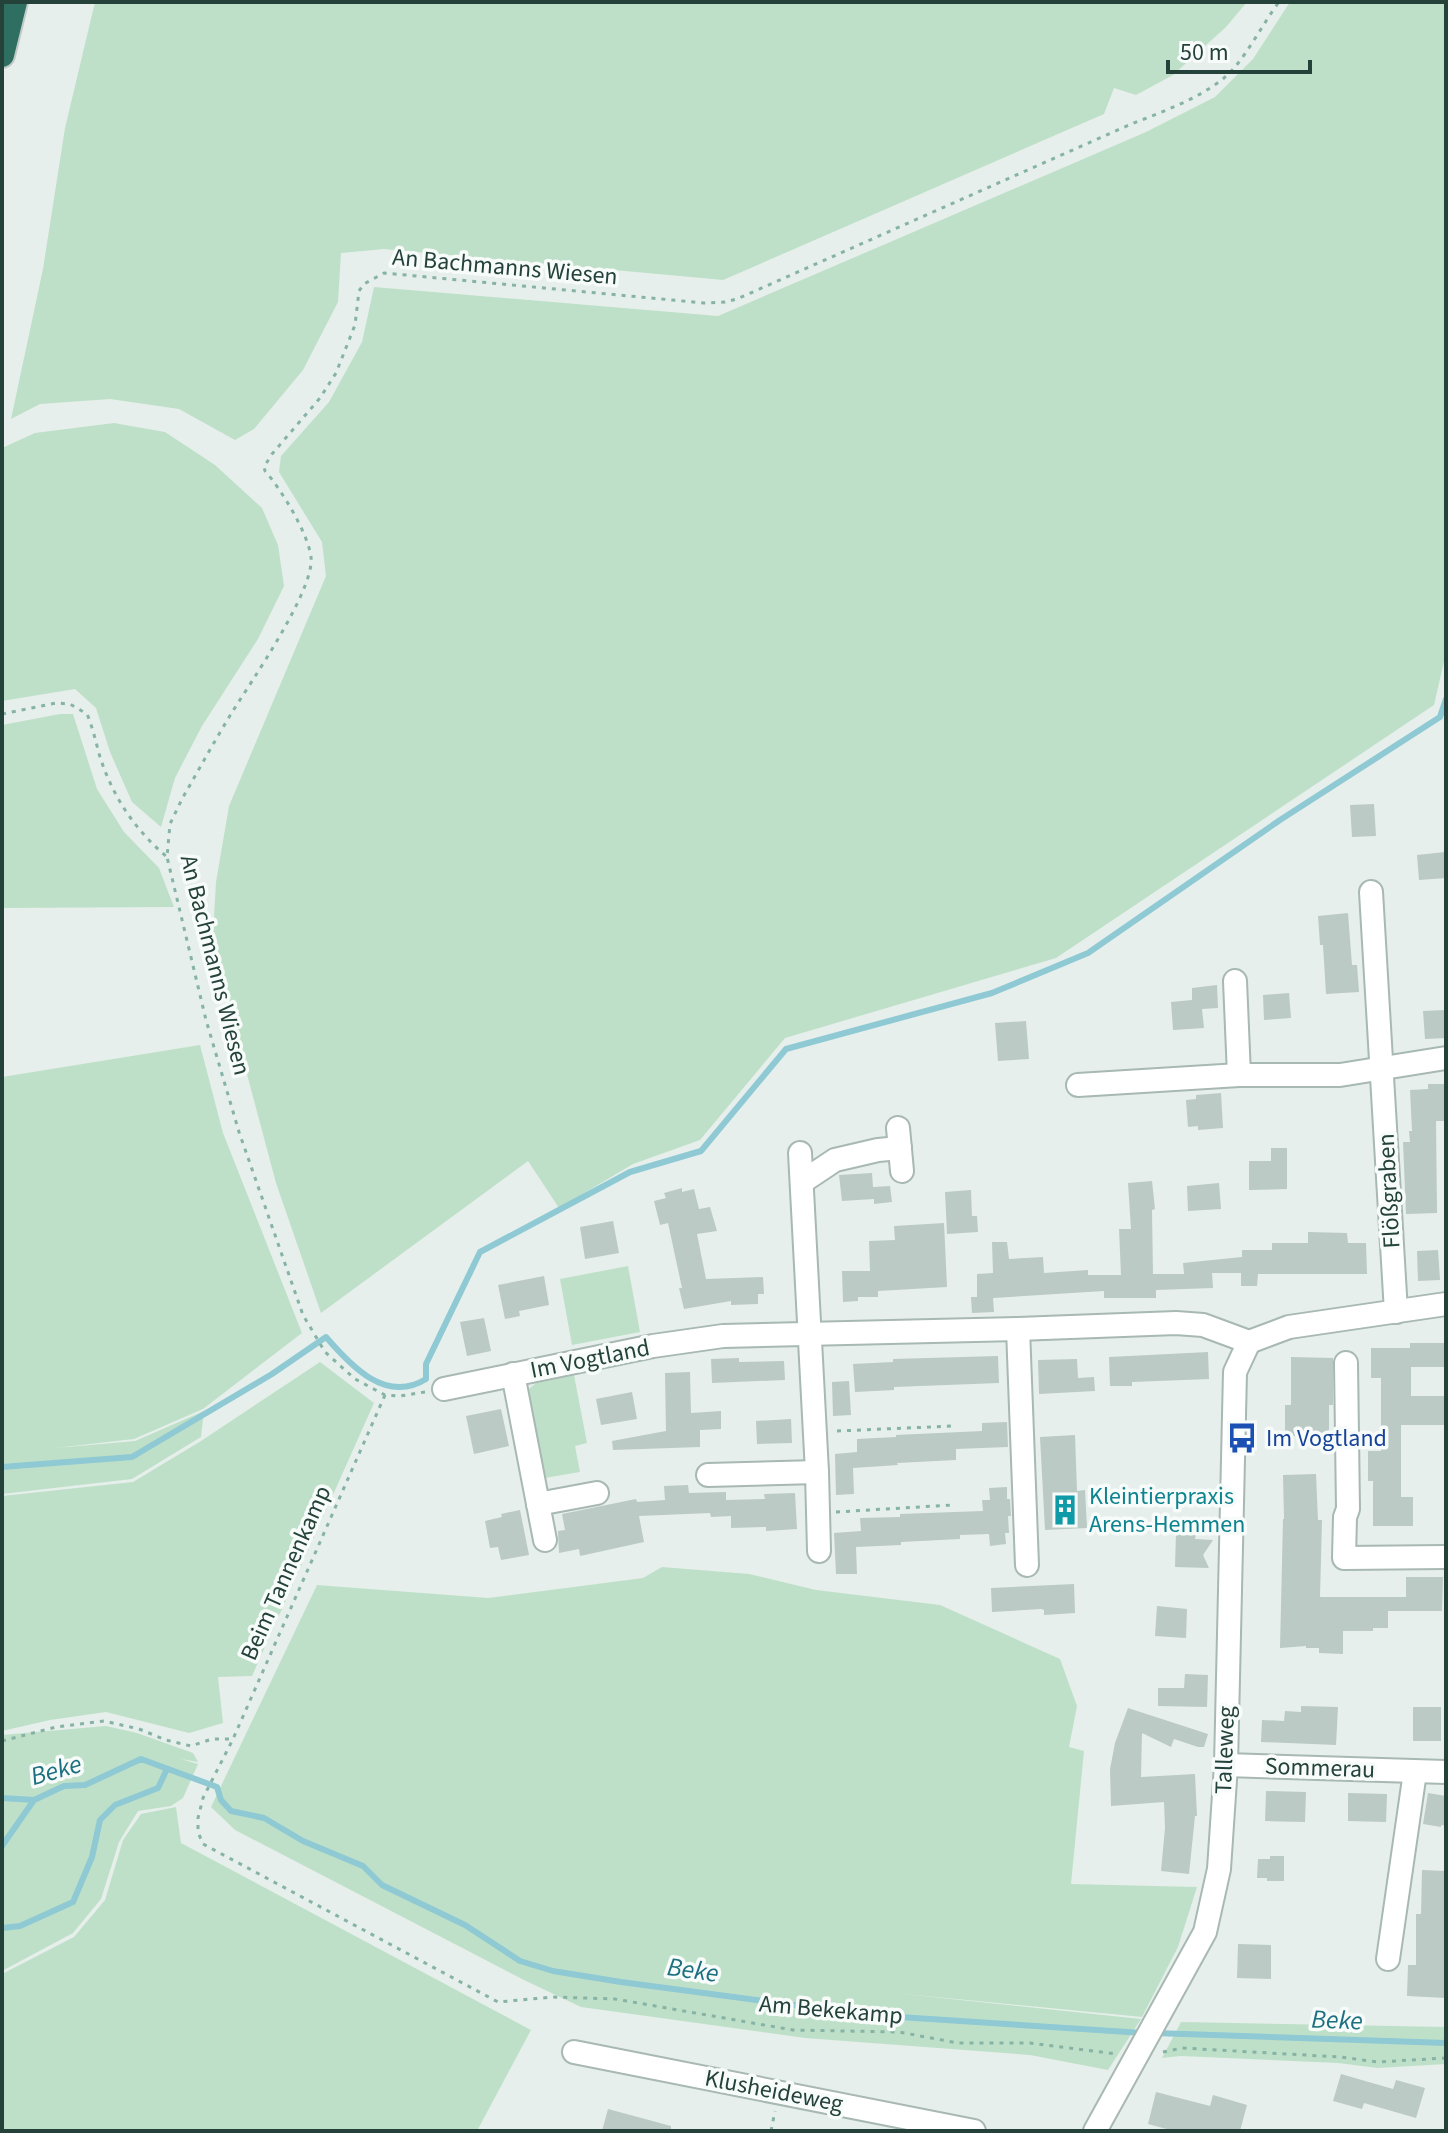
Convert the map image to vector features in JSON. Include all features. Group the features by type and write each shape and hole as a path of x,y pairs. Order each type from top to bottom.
{"highway":[{"path":"2,55 15,2"}],"street":[{"name":"Flößgraben","path":"1371,892 1396,1312"},
{"path":"1235,981 1239,1075"},
{"path":"1078,1085 1239,1075 1340,1075 1446,1058"},
{"path":"802,1182 835,1160 878,1150 899,1138 902,1171"},
{"path":"800,1153 819,1551"},
{"path":"1249,1342 1289,1327 1446,1304"},
{"name":"Im Vogtland","path":"444,1389 653,1346 723,1336 1176,1323 1203,1325 1249,1342"},
{"path":"1018,1329 1027,1565"},
{"name":"Talleweg","path":"1095,2131 1205,1932 1219,1869 1226,1765 1235,1372 1249,1342"},
{"path":"1346,1363 1348,1509 1344,1558 1446,1557"},
{"name":"Im Vogtland","path":"513,1374 545,1540"},
{"path":"708,1475 817,1472"},
{"path":"538,1504 597,1493"},
{"name":"Sommerau","path":"1226,1765 1446,1772"},
{"path":"1388,1959 1415,1772"},
{"name":"Klusheideweg","path":"574,2052 974,2131"}],"path":[{"name":"An Bachmanns Wiesen","path":"385,1395 355,1379 325,1352 296,1296 239,1132 206,1020 167,857 170,824 182,799 281,633 309,577 311,557 307,540 264,467 320,398 336,373 355,325 359,291 375,276 384,273 688,302 737,299 1165,111 1206,90 1226,76 1279,2"},
{"path":"2,714 56,703 70,704 87,714 112,787 127,815 167,857"},
{"path":"385,1395 400,1396 444,1389"},
{"name":"Beim Tannenkamp","path":"203,1798 233,1739 385,1395"},
{"path":"814,1433 953,1426"},
{"path":"818,1513 952,1505"},
{"path":"2,1741 56,1727 104,1721 191,1746 212,1739 233,1739"},
{"name":"Am Bekekamp","path":"203,1798 198,1818 198,1832 203,1844 498,2002 553,1997 615,1999 793,2030 899,2032 958,2043 1030,2043 1138,2054 1182,2048 1378,2062 1446,2058"}],"green space":[{"path":"95,2 1247,2 1226,27 1173,75 1136,95 1114,88 1104,114 723,280 384,249 341,253 338,302 303,370 254,429 235,440 179,409 110,399 40,404 11,419 43,269 65,128"},
{"path":"1290,2 1446,2 1446,653 1434,705 1056,958 785,1038 700,1140 633,1164 559,1208 528,1161 321,1313 276,1183 213,934 216,882 229,806 326,576 322,542 279,472 281,456 329,402 362,342 374,287 718,316 1146,132 1215,97 1253,59"},
{"path":"114,423 165,432 215,465 262,508 278,545 284,586 258,639 202,726 175,778 161,827 132,802 110,752 96,708 75,689 2,701 2,448 35,433"},
{"path":"73,714 97,789 124,832 159,868 174,907 2,908 2,725"},
{"path":"200,1045 223,1133 302,1333 203,1409 134,1439 55,1448 135,1441 204,1411 201,1437 132,1479 2,1494 2,1077"},
{"path":"628,1266 640,1332 572,1345 560,1279"},
{"path":"320,1362 374,1403 252,1676 218,1677 223,1723 189,1733 106,1712 2,1731 2,1496 133,1482"},
{"path":"574,1375 587,1443 575,1446 580,1472 539,1479 523,1394 536,1383"},
{"path":"662,1567 749,1574 816,1590 940,1605 1060,1659 1077,1706 1069,1747 1084,1751 1071,1884 1197,1887 1178,1947 1142,2017 894,1993 1141,2019 1108,2070 1030,2055 805,2038 581,2007 235,1830 211,1807 317,1585 488,1598 643,1578"},
{"path":"106,1726 137,1733 193,1753 198,1762 181,1759 198,1764 183,1798 171,1806 138,1811 119,1842 101,1899 73,1933 2,1971 2,1735"},
{"path":"176,1807 181,1843 531,2030 477,2131 2,2131 2,1974 74,1937 105,1900 123,1840 141,1814"},
{"path":"1181,2022 1446,2027 1446,2064 1378,2068 1338,2063 1181,2056 1162,2058"}],"building":[{"path":"1374,804 1376,836 1352,837 1350,805"},
{"path":"1445,852 1446,878 1419,880 1417,855"},
{"path":"1348,913 1352,965 1357,965 1359,992 1326,994 1318,916"},
{"path":"1217,985 1218,1008 1202,1009 1204,1028 1173,1030 1171,1002 1192,1000 1192,988"},
{"path":"1289,993 1291,1018 1264,1020 1263,995"},
{"path":"1446,1010 1446,1038 1425,1039 1423,1011"},
{"path":"1026,1021 1029,1059 998,1061 995,1023"},
{"path":"1428,1084 1446,1084 1446,1121 1436,1121 1437,1213 1406,1214 1403,1142 1410,1142 1409,1131 1412,1131 1410,1090 1428,1089"},
{"path":"1221,1093 1223,1128 1198,1130 1198,1126 1188,1127 1186,1100 1196,1099 1196,1095"},
{"path":"1271,1148 1287,1148 1287,1189 1249,1190 1249,1161 1271,1161"},
{"path":"872,1173 873,1187 890,1186 892,1202 874,1204 874,1199 842,1201 839,1175"},
{"path":"1152,1181 1155,1209 1152,1210 1153,1274 1184,1274 1183,1263 1242,1257 1242,1250 1272,1250 1272,1243 1308,1243 1308,1232 1347,1233 1348,1243 1366,1243 1367,1274 1258,1274 1257,1286 1241,1286 1241,1273 1212,1273 1213,1288 1156,1290 1156,1298 1104,1298 1104,1291 993,1298 994,1312 972,1313 971,1297 977,1297 977,1274 993,1273 992,1242 1007,1242 1009,1259 1043,1257 1044,1273 1088,1270 1088,1275 1121,1275 1119,1229 1131,1229 1128,1183"},
{"path":"1219,1183 1221,1209 1188,1211 1187,1186"},
{"path":"682,1188 682,1192 694,1189 699,1209 710,1207 717,1231 697,1234 706,1279 763,1277 764,1294 758,1294 758,1304 731,1305 731,1301 684,1309 668,1223 660,1225 654,1201 666,1198 664,1193"},
{"path":"971,1190 972,1216 977,1216 978,1232 947,1234 945,1192"},
{"path":"613,1221 619,1253 585,1259 580,1227"},
{"path":"944,1223 947,1287 878,1291 878,1297 858,1297 858,1301 843,1302 842,1271 870,1271 869,1241 895,1240 894,1226"},
{"path":"1438,1250 1440,1280 1418,1281 1417,1251"},
{"path":"544,1276 549,1305 519,1311 520,1316 505,1319 498,1285"},
{"path":"484,1318 491,1351 467,1356 460,1322"},
{"path":"1410,1343 1444,1343 1444,1367 1411,1367 1411,1396 1445,1396 1445,1425 1401,1425 1401,1497 1413,1497 1413,1526 1373,1526 1373,1481 1368,1481 1368,1451 1381,1451 1381,1378 1371,1378 1371,1348 1410,1348"},
{"path":"1208,1352 1209,1379 1132,1382 1132,1386 1110,1386 1109,1357"},
{"path":"998,1356 999,1383 894,1387 894,1390 855,1392 853,1364 893,1362 893,1359"},
{"path":"1291,1357 1333,1358 1329,1437 1285,1436 1285,1405 1291,1405"},
{"path":"739,1358 739,1362 784,1361 785,1380 712,1383 711,1359"},
{"path":"1077,1359 1078,1378 1094,1377 1095,1391 1039,1394 1038,1360"},
{"path":"690,1372 691,1413 721,1411 721,1429 700,1430 700,1447 613,1450 612,1441 666,1431 665,1373"},
{"path":"849,1381 851,1415 833,1416 832,1382"},
{"path":"632,1392 637,1419 601,1425 596,1399"},
{"path":"501,1409 509,1446 474,1454 466,1416"},
{"path":"791,1419 792,1443 757,1444 756,1421"},
{"path":"1007,1422 1008,1447 956,1449 956,1460 853,1468 854,1494 836,1495 835,1454 857,1452 857,1439 982,1431 982,1423"},
{"path":"1075,1435 1077,1491 1085,1490 1087,1528 1045,1530 1040,1437"},
{"path":"1316,1474 1318,1520 1322,1520 1320,1597 1406,1597 1406,1577 1443,1577 1442,1611 1388,1611 1388,1628 1343,1631 1343,1654 1319,1653 1319,1648 1306,1646 1280,1648 1283,1475"},
{"path":"688,1485 689,1493 726,1492 726,1500 765,1499 764,1494 795,1493 797,1529 766,1531 766,1527 731,1528 731,1516 711,1517 710,1513 639,1516 644,1542 580,1556 579,1549 559,1553 558,1531 565,1530 562,1514 636,1499 637,1502 665,1500 664,1486"},
{"path":"1007,1487 1011,1516 1008,1516 1006,1544 990,1546 989,1534 856,1547 857,1574 836,1574 834,1533 861,1531 860,1518 983,1511 982,1500 990,1500 989,1488"},
{"path":"520,1510 529,1555 501,1560 498,1547 490,1548 485,1521"},
{"path":"1176,1532 1196,1533 1195,1539 1213,1540 1203,1555 1209,1568 1175,1567"},
{"path":"1074,1584 1075,1613 1044,1615 1041,1609 992,1612 991,1588"},
{"path":"1157,1606 1187,1609 1186,1638 1155,1636"},
{"path":"1185,1674 1208,1675 1207,1707 1158,1706 1158,1688 1184,1688"},
{"path":"1301,1706 1338,1707 1336,1745 1261,1742 1262,1720 1284,1721 1285,1711 1301,1712"},
{"path":"1413,1707 1441,1707 1441,1741 1413,1741"},
{"path":"1128,1708 1208,1734 1204,1747 1174,1739 1171,1747 1142,1733 1141,1777 1195,1774 1197,1816 1189,1874 1161,1871 1164,1802 1111,1806 1110,1769 1115,1743"},
{"path":"1266,1791 1306,1792 1305,1822 1265,1821"},
{"path":"1348,1793 1387,1794 1386,1822 1348,1821"},
{"path":"1428,1793 1446,1796 1446,1826 1423,1824"},
{"path":"1270,1856 1284,1856 1284,1881 1257,1878 1258,1859 1270,1859"},
{"path":"1422,1870 1446,1871 1446,1998 1407,1996 1408,1965 1416,1965 1416,1914 1421,1914"},
{"path":"1238,1944 1271,1945 1271,1979 1237,1978"},
{"path":"1341,2074 1393,2089 1396,2080 1425,2088 1416,2118 1364,2103 1362,2109 1333,2101"},
{"path":"1156,2092 1210,2106 1213,2095 1247,2105 1240,2131 1174,2131 1148,2124"},
{"path":"608,2109 671,2126 671,2131 602,2131"}],"waterway":[{"path":"2,1467 132,1457 272,1374 326,1337 358,1370 383,1384 411,1386 426,1379 426,1364 480,1252 630,1172 701,1151 786,1049 992,993 1088,953 1280,820 1440,717 1446,699"},
{"name":"Beke","path":"2,1798 34,1800 64,1786 85,1785 141,1759 217,1787 221,1800 231,1811 264,1818 303,1841 363,1866 382,1885 465,1925 520,1961 553,1971 869,2015 1143,2033"},
{"path":"2,1928 20,1926 73,1902 92,1857 100,1820 115,1805 158,1788 167,1769"},
{"path":"2,1846 34,1800"},
{"name":"Beke","path":"1154,2033 1446,2043"}],"place":[{"name":"Im Vogtland","path":"1242,1438"},
{"name":"Kleintierpraxis Arens-Hemmen","path":"1065,1510"}]}
